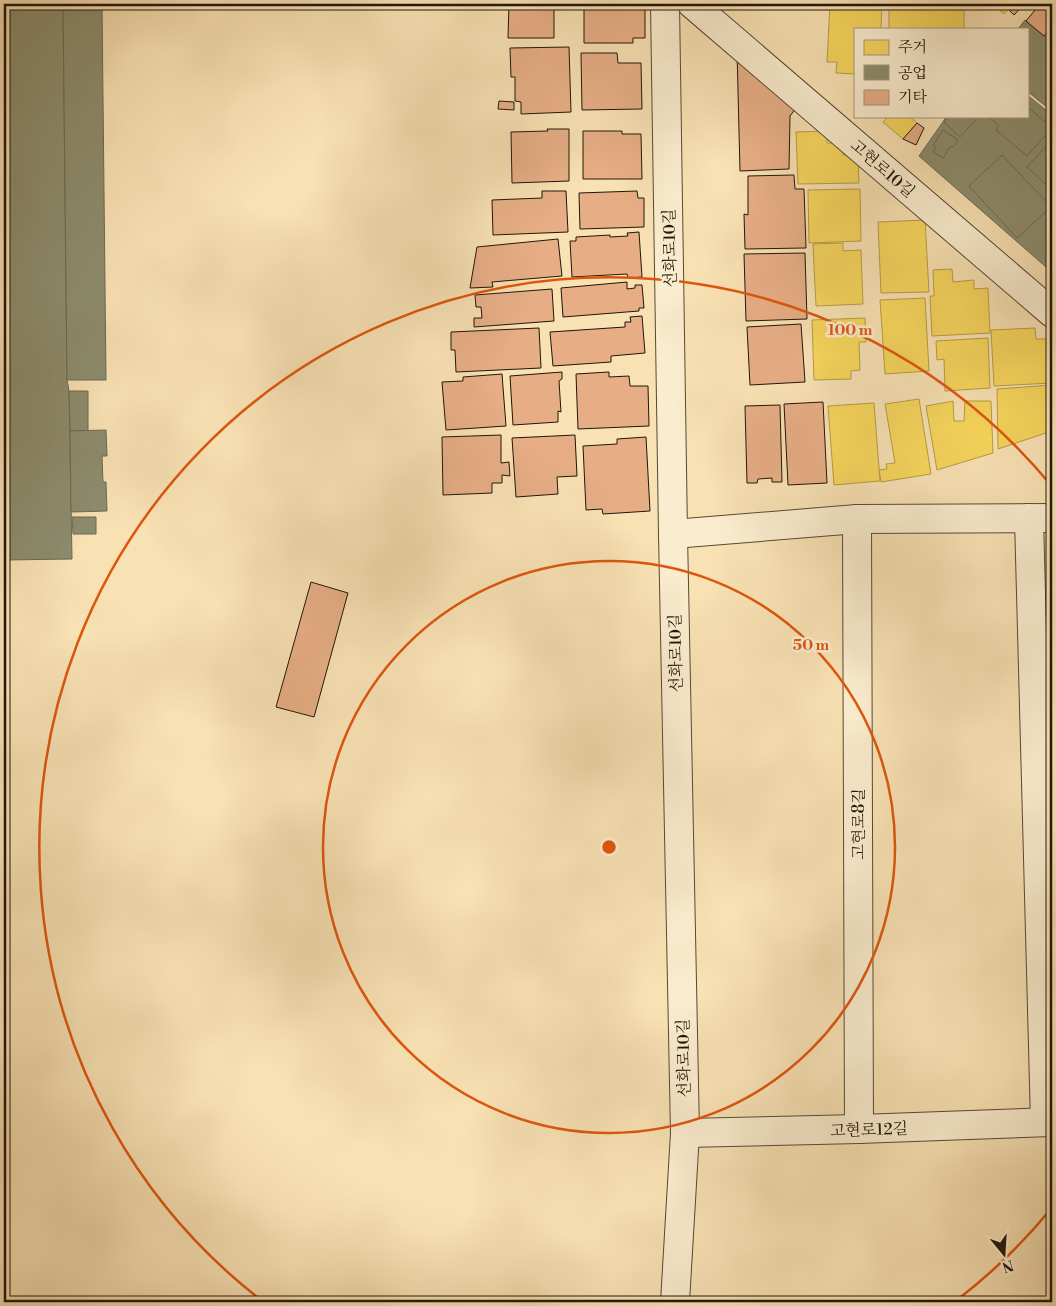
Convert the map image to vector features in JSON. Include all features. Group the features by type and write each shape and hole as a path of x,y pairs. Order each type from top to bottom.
{"street":[{"name":"선화로10길","path":"665,4 685,1133 675,1302"},
{"name":"고현로10길","path":"692,4 1052,313"},
{"path":"673,534 857,519 1041,518 1049,1122"},
{"name":"고현로8길","path":"857,519 859,1129"},
{"name":"고현로12길","path":"685,1133 1049,1122"}],"building: 주거":[{"path":"830,4 882,4 881,28 854,28 854,74 836,73 837,62 827,62"},
{"path":"889,4 964,4 964,28 889,28"},
{"path":"992,4 1012,4 1004,14"},
{"path":"887,118 911,118 917,123 903,139 883,122"},
{"path":"827,131 827,143 843,143 843,155 858,154 859,183 798,184 796,132"},
{"path":"860,189 861,241 809,243 808,190"},
{"path":"925,220 929,292 881,293 878,222"},
{"path":"843,243 843,251 861,250 863,304 816,306 813,244"},
{"path":"952,269 953,282 974,280 974,289 988,288 990,333 932,336 930,296 934,296 933,270"},
{"path":"925,298 929,371 885,374 880,300"},
{"path":"865,318 866,342 859,342 860,370 851,371 851,379 814,380 812,320"},
{"path":"1035,328 1036,339 1047,339 1052,343 1052,383 994,386 991,330"},
{"path":"988,338 990,388 945,391 944,359 937,360 936,341"},
{"path":"1052,385 1052,431 998,449 997,389"},
{"path":"919,399 931,474 881,482 879,470 887,469 886,464 895,463 885,404"},
{"path":"953,401 954,421 964,421 965,401 991,401 993,453 937,470 926,406"},
{"path":"874,403 880,481 834,485 828,406"}],"building: 공업":[{"path":"4,4 63,4 67,380 69,391 72,559 4,560"},
{"path":"63,4 102,4 106,380 67,380"},
{"path":"1025,20 1052,42 1052,111 1028,92 1028,28 1019,28"},
{"path":"1028,96 1052,115 1052,261 1046,267 919,156 946,118 1028,118"},
{"path":"1028,107 1052,128 1027,156 996,130 999,126 990,118 1028,118"},
{"path":"947,118 977,118 960,137 944,122"},
{"path":"943,130 958,140 953,147 951,146 943,158 933,152 936,147 933,145"},
{"path":"1052,140 1052,190 1027,167"},
{"path":"1002,155 1051,207 1017,238 969,186"},
{"path":"69,391 88,391 88,431 70,431"},
{"path":"106,430 107,456 102,456 103,482 106,482 107,511 71,512 70,431"},
{"path":"72,517 96,517 96,534 73,534"}],"building: 기타":[{"path":"509,4 554,4 554,38 508,38"},
{"path":"584,4 642,4 645,7 645,38 633,38 633,43 584,43"},
{"path":"1012,4 1024,4 1014,15 1008,9"},
{"path":"1040,4 1052,4 1052,26 1044,36 1026,21"},
{"path":"569,47 571,112 521,114 521,102 515,101 515,77 511,77 510,48"},
{"path":"737,51 799,104 790,116 789,169 740,171"},
{"path":"581,53 617,53 618,63 641,63 642,109 582,110"},
{"path":"499,101 514,102 514,110 498,109"},
{"path":"917,123 924,128 916,145 903,139"},
{"path":"547,129 569,129 569,181 512,183 511,132 548,131"},
{"path":"583,131 622,131 622,134 641,134 642,179 583,179"},
{"path":"794,175 795,189 804,189 806,248 745,249 744,214 748,215 748,176"},
{"path":"542,191 566,191 568,232 493,235 492,200 542,198"},
{"path":"637,191 638,198 644,198 644,227 580,229 579,193"},
{"path":"639,232 642,277 628,278 627,274 572,277 570,241 576,241 576,237 628,236 627,233"},
{"path":"558,239 562,276 492,282 493,287 470,288 477,247"},
{"path":"805,253 807,319 746,321 744,254"},
{"path":"627,282 627,289 635,288 635,285 642,285 644,308 639,308 639,311 563,317 561,288"},
{"path":"552,289 554,321 474,327 474,318 482,318 481,307 476,307 475,295"},
{"path":"642,316 645,353 611,356 611,362 553,366 550,332 625,327 625,322 631,322 630,317"},
{"path":"801,324 805,382 750,385 747,327"},
{"path":"539,328 541,368 456,372 455,350 451,350 451,332"},
{"path":"562,372 562,379 559,381 561,412 558,411 558,422 513,425 510,376"},
{"path":"609,372 609,377 629,376 630,386 648,386 649,426 578,429 576,374"},
{"path":"502,374 506,426 446,430 442,382 463,381 463,377"},
{"path":"823,402 827,483 788,485 784,404"},
{"path":"780,405 782,482 772,482 772,478 758,479 757,483 747,483 745,406"},
{"path":"501,435 501,463 509,462 510,476 502,475 502,483 492,483 492,493 443,495 442,437"},
{"path":"575,435 577,476 557,477 558,494 516,497 512,438"},
{"path":"646,437 650,511 603,514 602,509 586,510 583,446 617,444 617,439"},
{"path":"311,582 348,593 314,717 276,707"}]}
